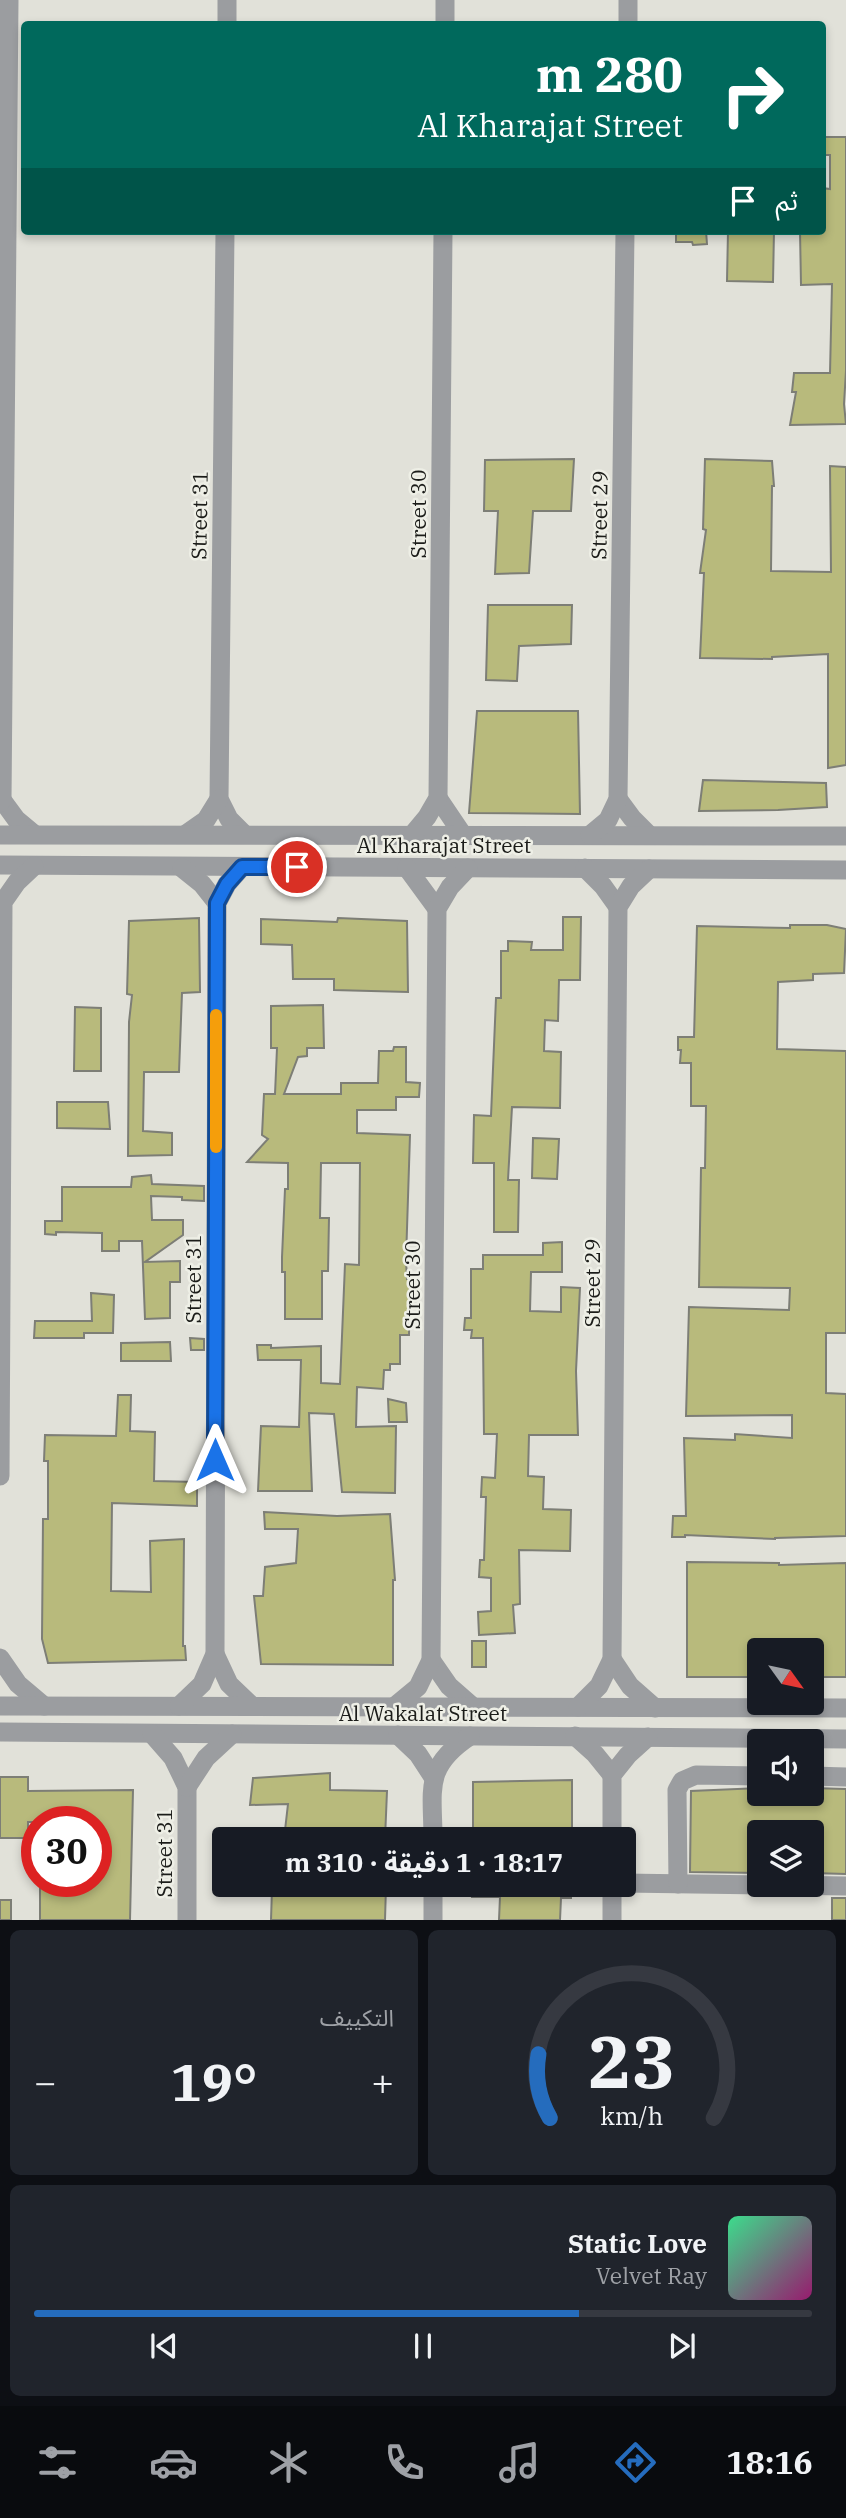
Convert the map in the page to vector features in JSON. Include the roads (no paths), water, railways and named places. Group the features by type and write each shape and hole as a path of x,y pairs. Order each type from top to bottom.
{"street":[{"path":"9,0 1,801 16,819 34,834"},
{"path":"227,0 227,21"},
{"path":"445,0 445,21"},
{"path":"628,0 628,21"},
{"name":"Street 31","path":"219,799 225,235"},
{"name":"Street 30","path":"438,798 443,235"},
{"name":"Street 29","path":"618,799 625,235"},
{"path":"412,835 438,798 463,835"},
{"path":"186,834 206,820 219,799"},
{"path":"219,799 229,818 244,834"},
{"path":"590,835 608,820 618,799 649,835"},
{"name":"Al Kharajat Street","path":"0,835 846,836"},
{"name":"Al Kharajat Street","path":"0,865 846,870"},
{"path":"0,1476 1,899 34,866"},
{"path":"181,868 202,884 217,903 227,884 242,867"},
{"path":"407,868 437,909 450,887 468,868"},
{"path":"585,868 603,886 618,907 631,886 649,869"},
{"name":"Street 31","path":"179,1706 202,1684 215,1654 217,903"},
{"name":"Street 29","path":"578,1707 599,1686 612,1659 618,907"},
{"name":"Street 30","path":"432,1660 437,909"},
{"name":"Street 31","path":"215,1654 229,1684 252,1706"},
{"path":"0,1658 18,1684 44,1706"},
{"path":"612,1659 630,1686 655,1708"},
{"path":"396,1706 418,1686 432,1660 449,1686 473,1707"},
{"name":"Al Wakalat Street","path":"0,1706 846,1708"},
{"name":"Al Wakalat Street","path":"0,1732 846,1739"},
{"name":"Street 31","path":"152,1734 173,1758 187,1787 187,1920"},
{"name":"Street 31","path":"187,1787 206,1758 232,1734"},
{"path":"398,1735 418,1754 433,1777 433,1827"},
{"path":"433,1777 448,1754 470,1736"},
{"path":"575,1736 595,1754 612,1775"},
{"path":"612,1827 612,1775 628,1755 648,1737"},
{"path":"678,1884 677,1790 682,1781 696,1775 747,1776"},
{"path":"824,1776 846,1777"},
{"path":"636,1883 846,1886"},
{"path":"433,1897 433,1920"},
{"path":"612,1897 612,1920"}]}
